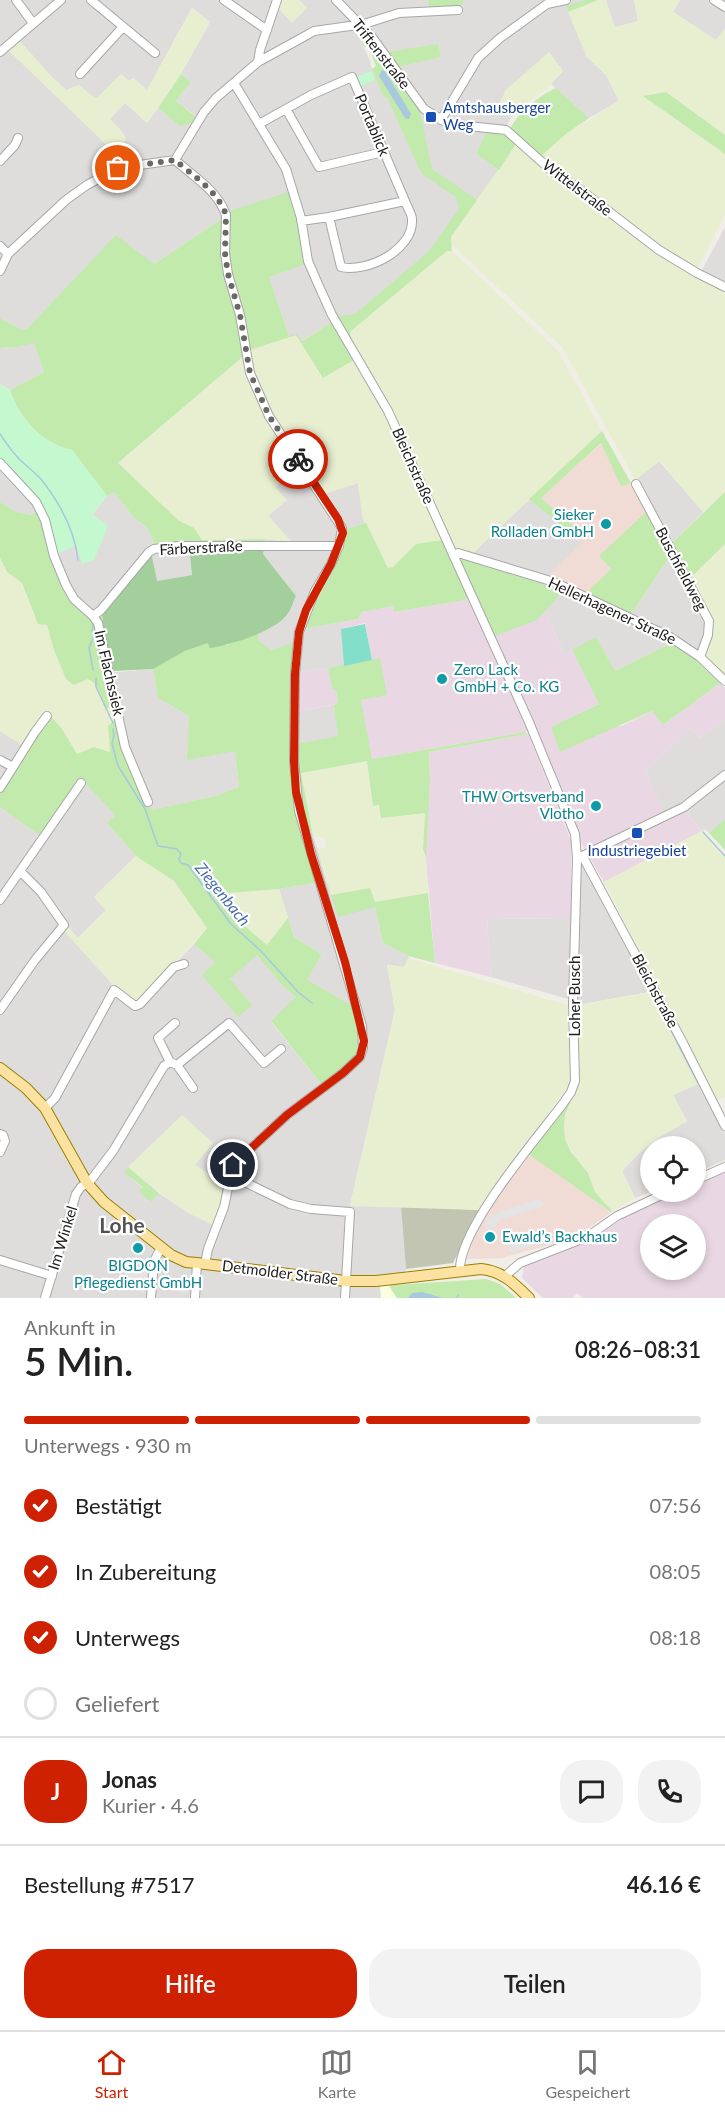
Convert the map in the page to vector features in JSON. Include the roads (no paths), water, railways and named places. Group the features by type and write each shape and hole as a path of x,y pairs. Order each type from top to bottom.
{"main road":[{"name":"Detmolder Straße","path":"0,1068 26,1088 45,1108 87,1183 104,1202 161,1248 177,1258 201,1264 346,1281 376,1281 488,1270 505,1276"},
{"path":"505,1276 530,1298"}],"street":[{"path":"16,0 33,24"},
{"path":"0,52 61,0"},
{"path":"91,0 154,53"},
{"path":"224,0 267,30"},
{"path":"258,62 277,0"},
{"name":"Triftenstraße","path":"336,0 372,37 424,109"},
{"path":"441,120 478,58 500,38 547,4 566,0"},
{"path":"714,0 725,8"},
{"path":"175,160 204,112 216,98 258,62 314,31 360,24 399,13 458,10"},
{"path":"80,74 123,27"},
{"name":"Portablick","path":"259,124 311,95 352,77 412,219 408,238 383,261 350,269 341,267 329,217"},
{"name":"Bleichstraße","path":"234,83 286,169 301,221 308,261 321,291 388,411 535,737 575,834 580,857 678,1033 725,1126"},
{"path":"286,109 319,167 383,152"},
{"name":"Wittelstraße","path":"424,109 449,124 506,130 552,171 659,250 697,273 725,286"},
{"path":"0,161 15,145 18,138"},
{"path":"0,271 8,254 66,200 109,172 118,168 175,160 208,189 224,209 228,274 240,315 250,373 269,416 338,519 343,533 331,564 315,591 299,632 295,674 294,761 299,811 359,1016 364,1035 363,1048 360,1057 343,1073 287,1115 233,1165 224,1207 201,1264 195,1298"},
{"path":"301,221 405,201"},
{"path":"0,246 8,254"},
{"name":"Im Flachssiek","path":"0,463 36,502 45,520 54,556 66,585 74,599 93,615 98,624 125,747 148,802"},
{"name":"Buschfeldweg","path":"636,484 709,621 708,635 700,657"},
{"name":"Färberstraße","path":"93,615 101,610 143,557 154,549 179,546 339,546"},
{"name":"Hellerhagener Straße","path":"453,555 458,553 554,582 670,637 700,657 725,681"},
{"path":"0,788 34,732 47,716"},
{"path":"0,760 13,767"},
{"path":"580,857 684,807 725,775"},
{"path":"0,900 81,783"},
{"name":"Loher Busch","path":"460,1271 459,1263 488,1202 574,1085 576,1066 573,1004 580,857"},
{"path":"0,1010 35,960 64,925 41,892 20,871"},
{"path":"45,1108 55,1098 114,990 135,1006 174,967 184,964"},
{"path":"175,1023 158,1038 173,1063 194,1088"},
{"name":"Im Winkel","path":"45,1298 76,1194 114,1151 164,1066 173,1063 229,1023 264,1063 281,1048"},
{"path":"0,1134 5,1142 0,1152"},
{"path":"706,1176 725,1167"},
{"path":"230,1174 290,1204 311,1209 350,1212 345,1298"},
{"path":"505,1276 520,1263 587,1237 617,1216 647,1202"},
{"path":"151,1298 154,1260 161,1248"},
{"path":"0,1260 52,1276"}],"water":[{"path":"382,70 385,71 411,114 409,119 405,118 379,76"},
{"path":"422,1292 443,1298 408,1298 412,1293"}],"waterway":[{"name":"Ziegenbach","path":"0,434 17,457 41,479 54,497 70,528 78,560"},
{"name":"Ziegenbach","path":"93,624 94,636 89,648 93,670"},
{"name":"Ziegenbach","path":"96,678 96,687 113,723"},
{"name":"Ziegenbach","path":"113,729 112,744 118,766 145,809 158,846 177,849 181,854 179,859 181,863 188,865 231,924 260,950 298,992 312,1003"},
{"path":"703,832 725,856"},
{"path":"660,1009 698,1083"}],"place":[{"name":"Amtshausberger Weg","path":"431,117"},
{"name":"Sieker Rolladen GmbH","path":"606,524"},
{"name":"Zero Lack GmbH + Co. KG","path":"442,679"},
{"name":"THW Ortsverband Vlotho","path":"596,806"},
{"name":"Industriegebiet","path":"637,833"},
{"name":"Ewald’s Backhaus","path":"490,1237"},
{"name":"BIGDON Pflegedienst GmbH","path":"138,1248"}],"district":[{"name":"Lohe","path":"122,1226"}]}
